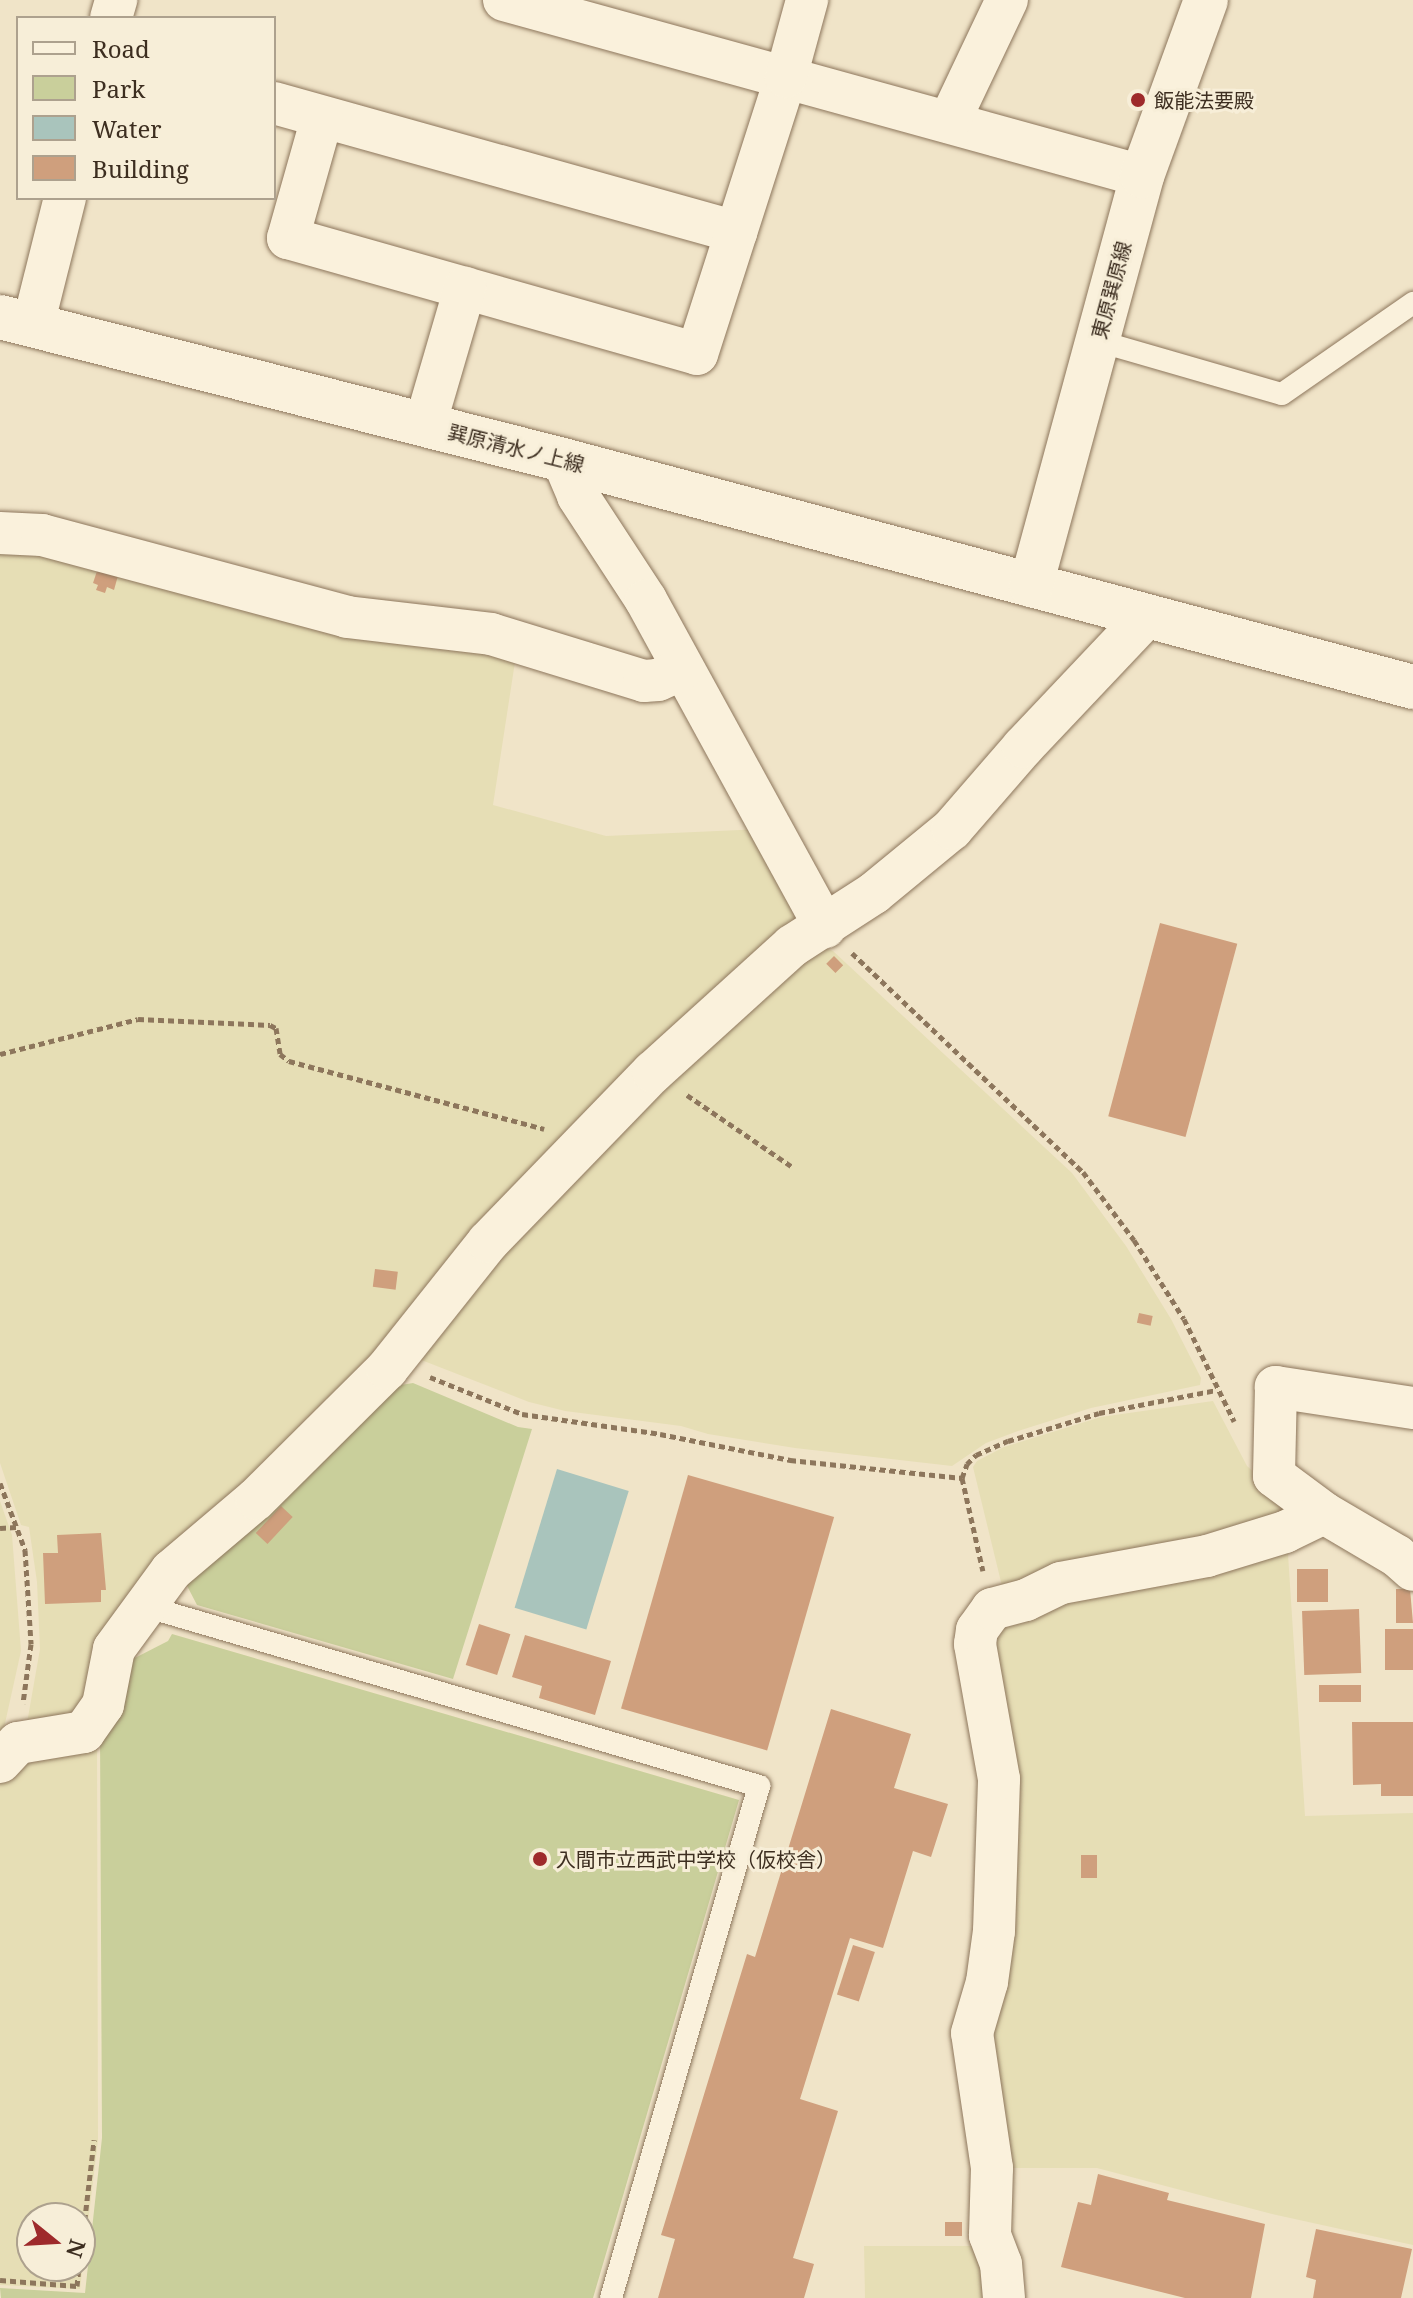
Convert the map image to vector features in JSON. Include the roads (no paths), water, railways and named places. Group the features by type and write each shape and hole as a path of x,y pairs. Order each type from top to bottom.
{"street":[{"path":"504,0 1142,176"},
{"path":"322,118 288,238 697,354 786,77 807,0"},
{"path":"949,122 1007,0"},
{"name":"東原巽原線","path":"1031,585 1142,176 1206,0"},
{"path":"276,104 736,232"},
{"path":"16,321 64,200"},
{"path":"425,425 465,288"},
{"name":"巽原清水ノ上線","path":"16,321 563,460 1413,687"},
{"path":"563,460 578,496 646,600 825,927"},
{"path":"0,533 42,535 347,617 521,641 644,681 658,680 683,669"},
{"path":"9,1752 84,1732 103,1705 114,1649 171,1571 256,1499 387,1369 488,1242 653,1072 792,946 874,893 952,829 1023,747 1147,616"},
{"path":"1413,1408 1276,1387 1274,1476 1324,1513 1397,1556 1413,1570"},
{"path":"1004,2298 1001,2264 990,2235 992,2168 972,2033 987,1982 994,1931 999,1779 975,1644 977,1630 992,1609 1026,1600 1061,1583 1091,1575 1207,1556 1285,1532 1324,1513"}],"lane":[{"path":"1098,341 1282,394 1413,303"},
{"path":"144,1606 759,1786 611,2298"}],"water":[{"path":"557,1469 629,1491 586,1630 515,1608"}],"place":[{"name":"飯能法要殿","path":"1138,100"},
{"name":"入間市立西武中学校（仮校舎）","path":"540,1859"}]}
